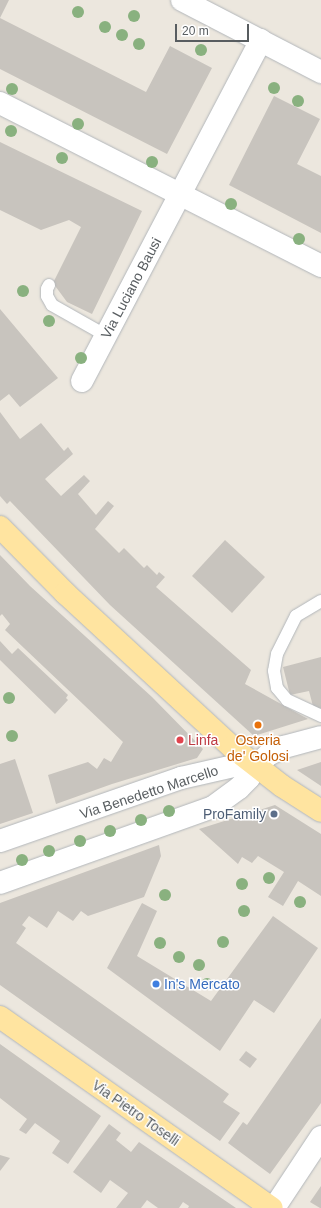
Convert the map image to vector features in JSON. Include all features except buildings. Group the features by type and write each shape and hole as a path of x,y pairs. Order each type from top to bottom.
{"main road":[{"path":"0,527 65,593 232,747 282,786 321,811"},
{"name":"Via Pietro Toselli","path":"0,1017 273,1208"}],"street":[{"path":"182,0 321,72"},
{"name":"Via Luciano Bausi","path":"82,381 260,40"},
{"path":"0,102 321,266"},
{"path":"255,766 268,755 284,747 321,737"},
{"name":"Via Benedetto Marcello","path":"0,841 181,778 234,766 255,766 249,778 239,788 213,807 0,882"},
{"path":"273,1208 321,1137"}],"lane":[{"path":"49,285 47,289 47,296 52,305 106,335"},
{"path":"321,601 296,616 277,654 274,671 277,688 287,700 321,716"}],"place":[{"name":"Osteria de' Golosi","path":"258,725"},
{"name":"Linfa","path":"180,740"},
{"name":"ProFamily","path":"274,814"},
{"name":"In's Mercato","path":"156,984"}]}
